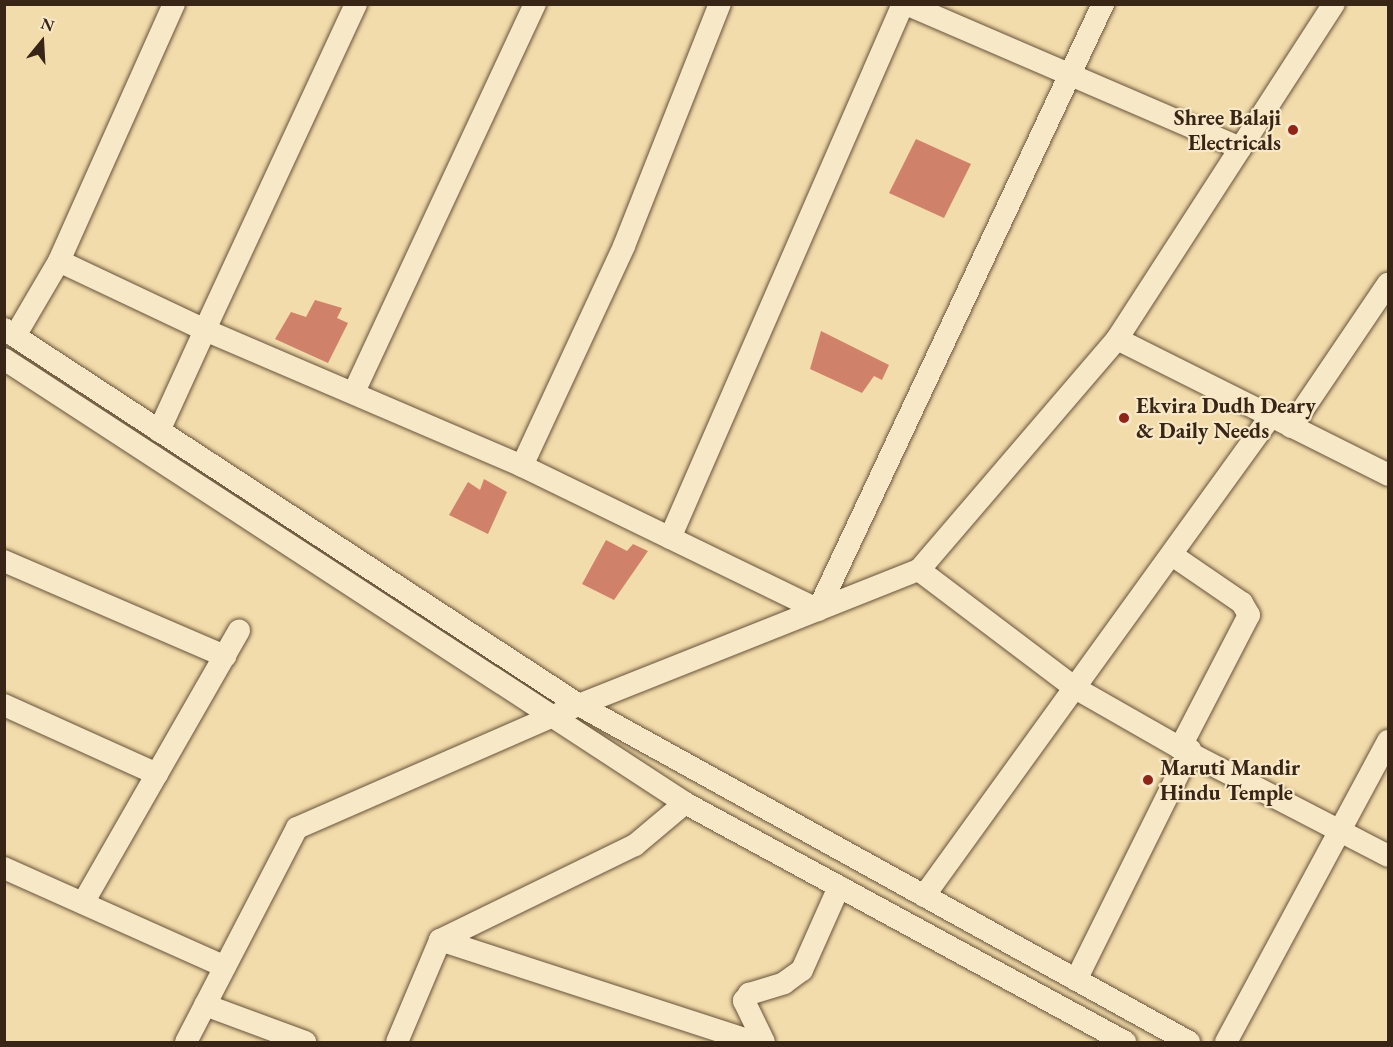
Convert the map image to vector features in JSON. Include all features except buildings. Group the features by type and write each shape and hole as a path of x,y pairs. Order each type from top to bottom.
{"street":[{"path":"174,4 59,261 10,332 579,705 1190,1042"},
{"path":"159,430 356,4"},
{"path":"354,392 535,4"},
{"path":"522,466 624,246 720,4"},
{"path":"670,538 904,4 1068,77 1240,148"},
{"path":"818,610 1103,4"},
{"path":"186,1042 297,828 579,705 919,570 1117,339 1334,4"},
{"path":"59,261 205,330 522,466 818,610"},
{"path":"1292,427 1383,308 1389,284"},
{"path":"1117,339 1389,475"},
{"path":"4,359 555,716 685,803 1118,1041 1129,1009"},
{"path":"924,896 1271,416"},
{"path":"1076,980 1249,615 1242,603 1172,555"},
{"path":"4,561 225,657"},
{"path":"919,570 1076,688 1185,749 1389,856"},
{"path":"83,903 239,631"},
{"path":"4,705 158,774"},
{"path":"1226,1042 1342,833 1389,741"},
{"path":"397,1042 440,940 634,846 685,803"},
{"path":"4,868 225,967"},
{"path":"764,1042 744,1001 749,994 784,983 802,970 839,887"},
{"path":"440,940 753,1042"},
{"path":"205,1005 305,1042"}],"place":[{"name":"Shree Balaji Electricals","path":"1293,130"},
{"name":"Ekvira Dudh Deary & Daily Needs","path":"1124,418"},
{"name":"Maruti Mandir Hindu Temple","path":"1148,780"}]}
